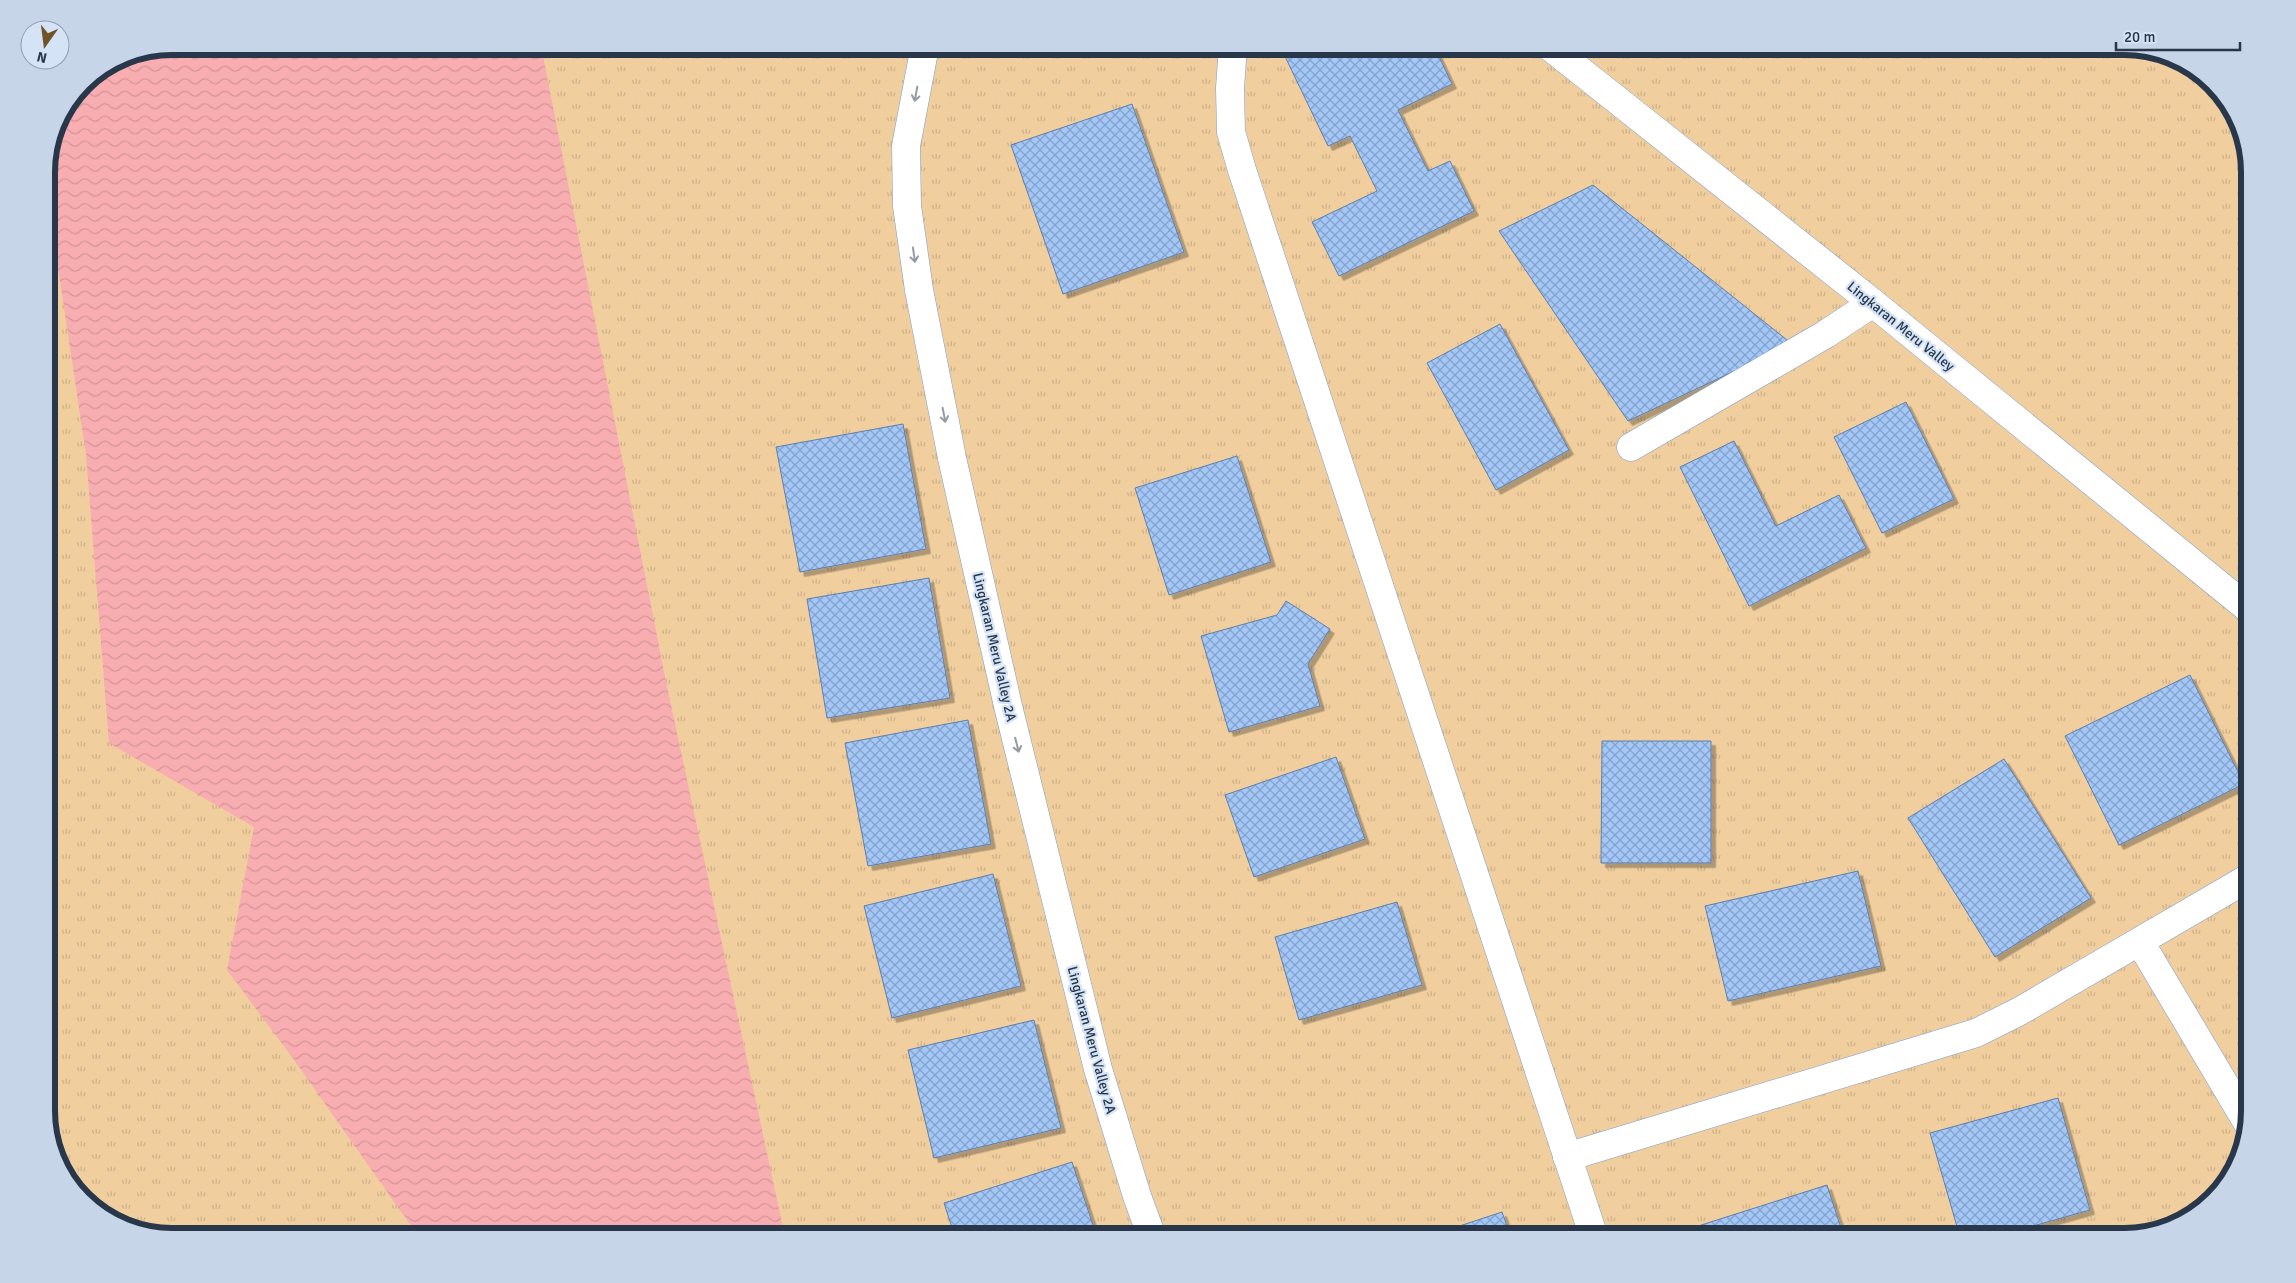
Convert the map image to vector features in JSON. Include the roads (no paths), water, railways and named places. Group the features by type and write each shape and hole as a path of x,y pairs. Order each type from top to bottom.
{"street":[{"name":"Lingkaran Meru Valley 2A","path":"923,55 906,146 907,206 919,290 952,458 1008,706 1098,1069 1149,1228"},
{"path":"1232,55 1230,88 1231,132 1242,170 1591,1228"},
{"name":"Lingkaran Meru Valley","path":"1560,55 1873,303 2241,603"},
{"path":"1631,448 1826,334 1873,303"},
{"path":"1567,1157 1976,1033 2020,1011 2241,882"},
{"path":"2140,942 2241,1112"}],"water":[{"path":"165,55 543,55 665,677 783,1228 413,1228 292,1057 227,970 254,827 109,743 86,454 55,248 55,165 59,142 67,120 89,89 120,67 149,57"}]}
